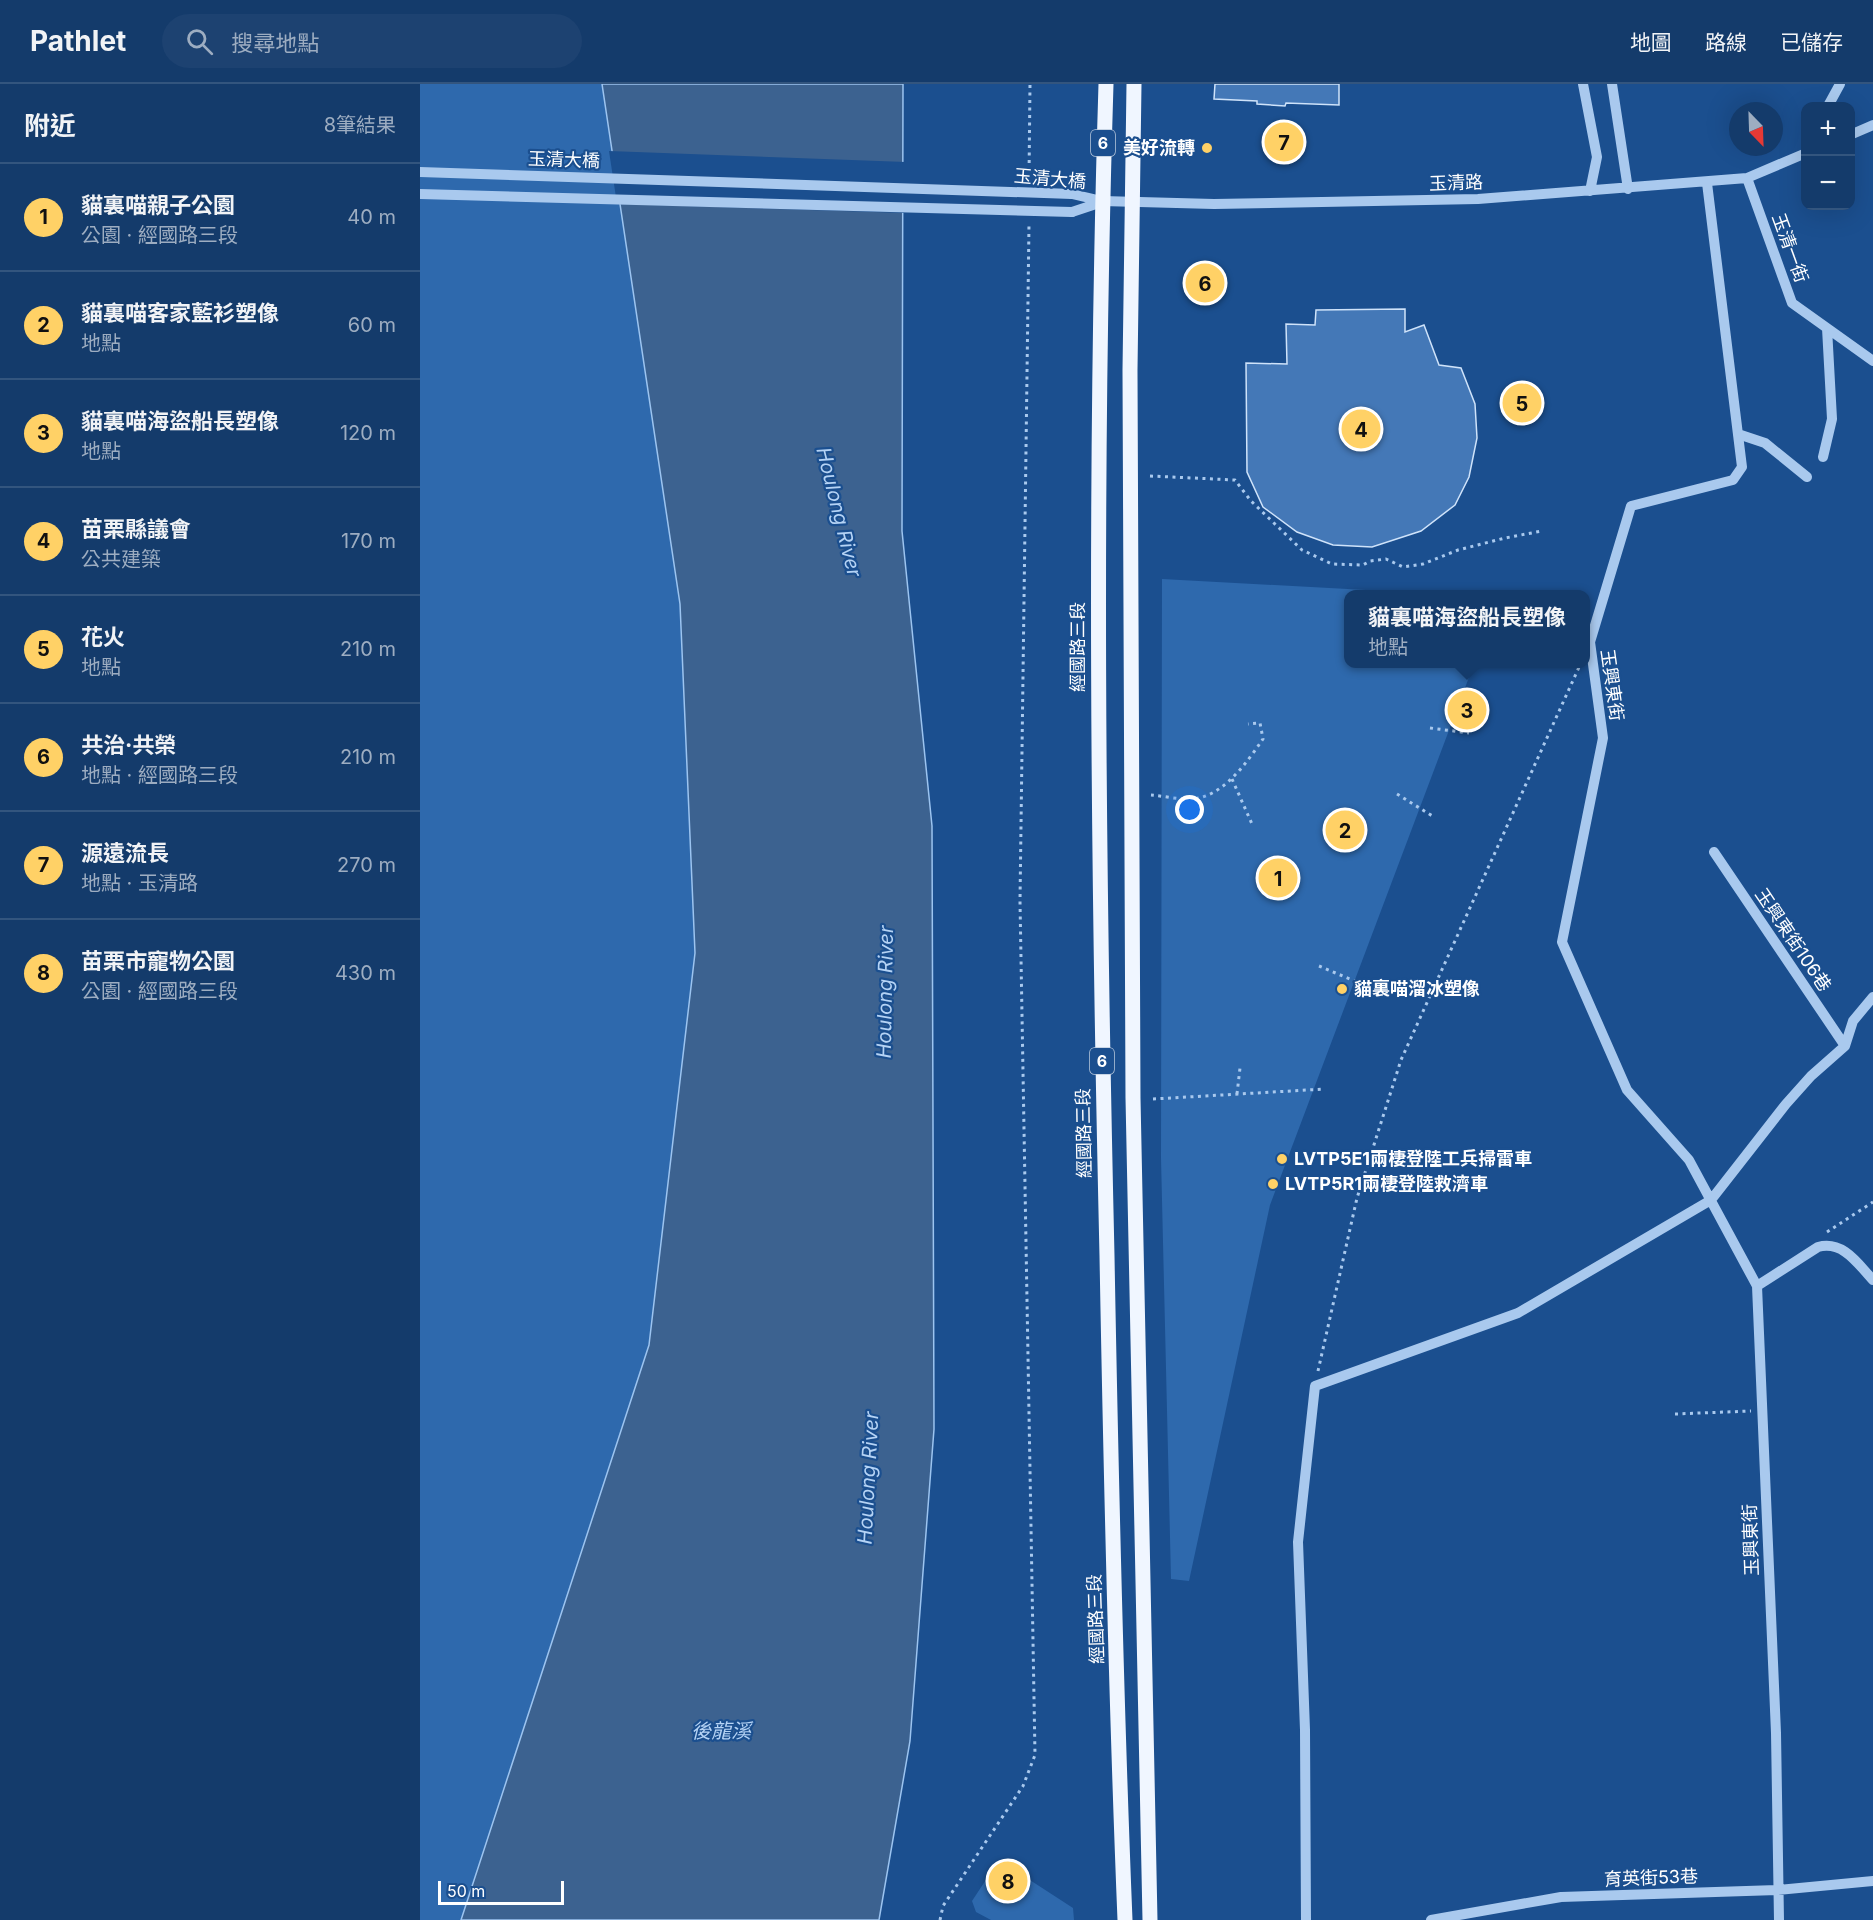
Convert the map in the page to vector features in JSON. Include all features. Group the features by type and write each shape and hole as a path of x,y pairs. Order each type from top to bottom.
{"main road":[{"name":"6","path":"1102,201 1106,84"},
{"name":"6","path":"1134,84 1130,370 1133,1087 1150,1920"},
{"name":"經國路三段","path":"1102,201 1097,624 1101,984 1125,1920"}],"street":[{"path":"1583,84 1597,157 1590,191"},
{"path":"1612,84 1628,189"},
{"path":"1830,102 1840,84"},
{"path":"1855,133 1873,125"},
{"name":"玉清路","path":"1102,201 1215,204 1479,199 1707,183 1747,178 1801,155"},
{"name":"玉清大橋","path":"420,172 1072,194 1102,201"},
{"name":"玉清一街","path":"1747,178 1792,303 1873,361"},
{"name":"玉興東街","path":"1707,183 1742,467 1733,480 1631,506 1590,642 1603,738 1562,942 1627,1090 1689,1160 1757,1286 1776,1733 1779,1920"},
{"name":"玉清大橋","path":"420,194 1072,212 1102,201"},
{"path":"1823,457 1832,419 1827,328"},
{"path":"1738,434 1765,443 1807,477"},
{"name":"玉興東街106巷","path":"1714,852 1845,1046"},
{"path":"1306,1920 1305,1730 1298,1542 1315,1386 1518,1313 1711,1200 1786,1104 1845,1046 1853,1021 1873,998"},
{"path":"1757,1286 1822,1245 1829,1244 1846,1252 1873,1280"},
{"name":"育英街53巷","path":"1431,1920 1561,1897 1777,1890 1873,1881"}],"path":[{"path":"1029,179 1030,84"},
{"path":"940,1920 943,1906 1023,1786 1035,1755 1020,902 1029,214"},
{"path":"1150,476 1235,480 1251,501 1302,550 1332,564 1363,565 1371,561 1386,559 1403,567 1423,564 1458,550 1542,531"},
{"path":"1315,1386 1357,1198 1401,1060 1578,668"},
{"path":"1151,795 1195,799 1232,779 1243,769 1263,739 1260,723 1248,724"},
{"path":"1430,728 1469,733"},
{"path":"1232,779 1252,824"},
{"path":"1397,794 1434,817"},
{"path":"1319,966 1364,985"},
{"path":"1237,1094 1240,1068"},
{"path":"1153,1098 1325,1089"},
{"path":"1822,1245 1822,1235 1873,1202"},
{"path":"1675,1414 1762,1410"}],"shaded area":[{"path":"420,84 602,84 642,348 792,567 762,1920 420,1920"},
{"path":"1162,579 1365,590 1344,590 1344,668 1472,668 1270,1205 1189,1581 1171,1579 1161,1158"},
{"path":"999,1860 1073,1908 1074,1920 991,1920 976,1912 972,1901"}],"water":[{"name":"後龍溪","path":"602,84 903,84 902,531 932,826 934,1429 910,1741 879,1920 461,1920 649,1345 695,953 680,604"}],"pier":[{"path":"609,151 906,162 906,213 617,204"}],"building":[{"path":"1215,84 1339,84 1339,105 1286,103 1285,106 1257,104 1257,101 1214,99"},
{"path":"1405,309 1405,332 1424,325 1439,365 1461,368 1475,404 1477,438 1469,477 1455,505 1421,531 1372,547 1333,545 1297,532 1263,507 1247,472 1246,363 1287,364 1286,324 1315,325 1316,310"}],"place":[{"name":"源遠流長","path":"1284,142"},
{"name":"美好流轉","path":"1207,148"},
{"name":"共治‧共榮","path":"1205,283"},
{"name":"花火","path":"1522,403"},
{"name":"苗栗縣議會","path":"1361,429"},
{"name":"貓裏喵海盜船長塑像","path":"1467,710"},
{"name":"貓裏喵客家藍衫塑像","path":"1345,830"},
{"name":"貓裏喵親子公園","path":"1278,878"},
{"name":"貓裏喵溜冰塑像","path":"1342,989"},
{"name":"LVTP5E1兩棲登陸工兵掃雷車","path":"1282,1159"},
{"name":"LVTP5R1兩棲登陸救濟車","path":"1273,1184"},
{"name":"苗栗市寵物公園","path":"1008,1881"}],"water label":[{"name":"Houlong River","path":"839,512"},
{"name":"Houlong River","path":"885,992"},
{"name":"Houlong River","path":"868,1478"}]}
